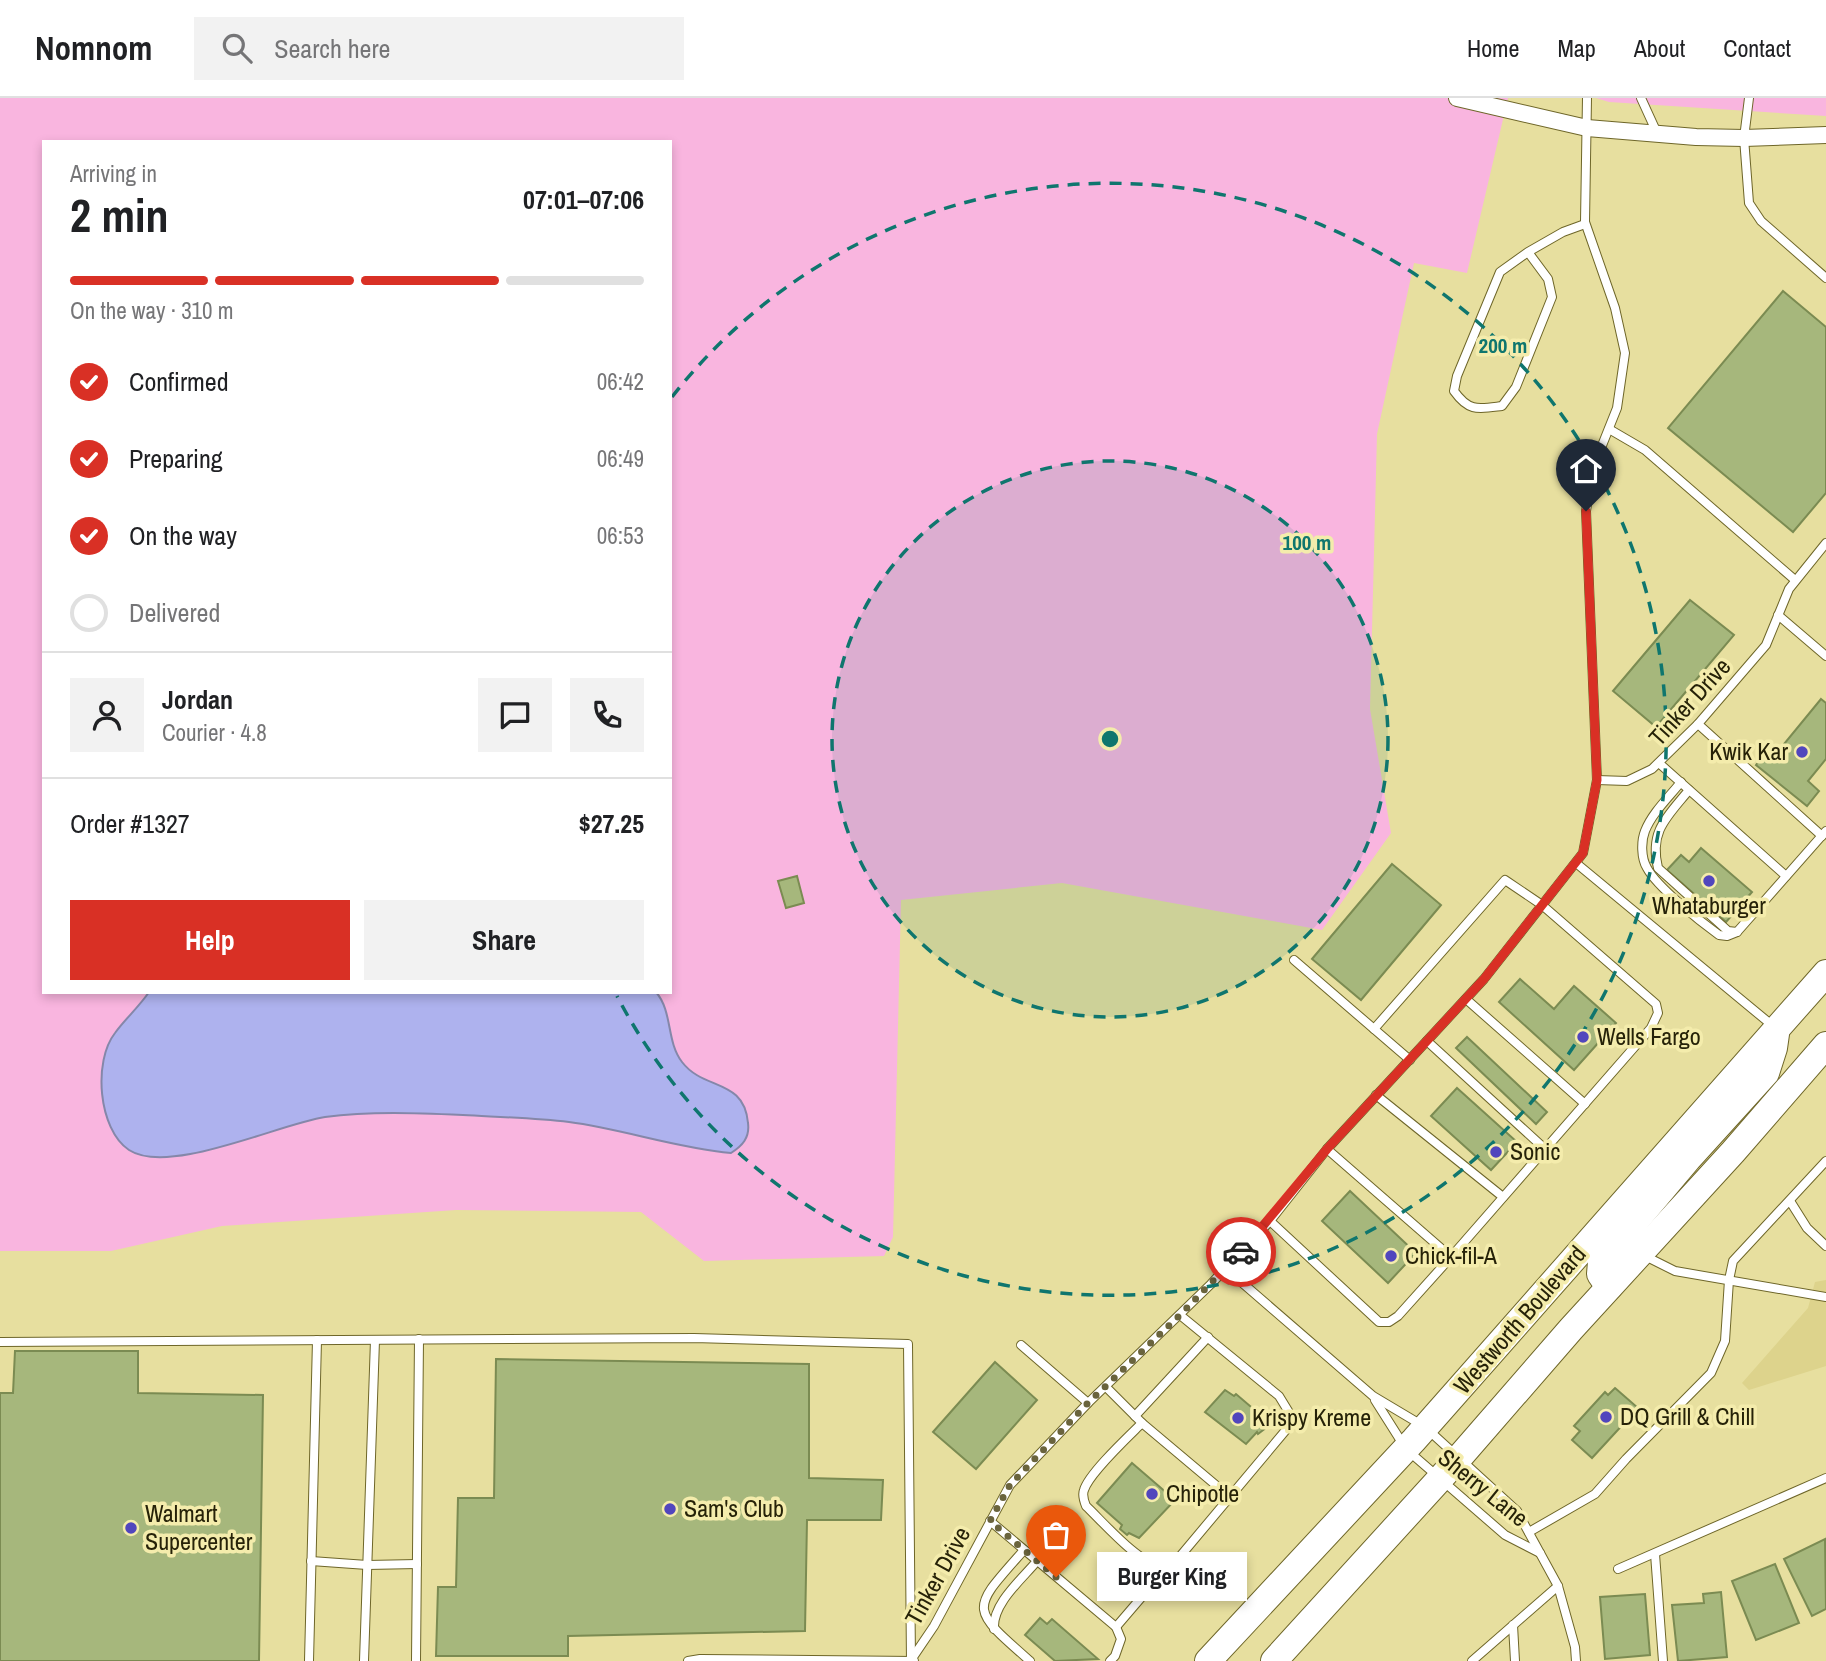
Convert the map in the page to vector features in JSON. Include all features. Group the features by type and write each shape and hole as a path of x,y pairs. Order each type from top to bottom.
{"main road":[{"name":"Westworth Boulevard","path":"1208,1661 1406,1449 1826,973"},
{"path":"1609,1287 1600,1274 1601,1262 1688,1159 1766,1073 1777,1029"},
{"name":"Westworth Boulevard","path":"1275,1661 1826,1045"}],"street":[{"path":"1457,98 1587,128 1744,138 1826,135"}],"lane":[{"path":"1587,98 1586,224 1615,308 1625,353 1617,408 1593,468 1586,511 1597,780"},
{"path":"1641,98 1657,133"},
{"path":"1749,98 1744,138 1749,203 1761,221 1826,278"},
{"path":"1528,252 1548,279 1552,297 1516,387 1502,406 1477,410 1463,403 1454,391 1457,376 1500,272 1528,252 1563,232 1586,224"},
{"path":"1609,429 1645,450 1795,580"},
{"name":"Tinker Drive","path":"912,1661 934,1626 1010,1485 1270,1221 1327,1149 1466,999 1583,853 1597,780 1627,781 1660,764 1766,645 1788,589 1826,543"},
{"path":"1778,615 1826,656"},
{"path":"1681,782 1648,823 1643,849 1647,868 1719,935 1727,936 1737,932 1824,833 1698,724"},
{"path":"1660,764 1786,876"},
{"path":"1689,790 1658,828 1655,844 1658,868 1727,931 1737,932"},
{"path":"1576,863 1777,1029"},
{"path":"1270,1221 1369,1315 1379,1322 1389,1322 1398,1316 1585,1104 1651,1028 1658,1013 1656,1004 1640,988 1542,905 1505,880 1374,1029"},
{"path":"1294,960 1410,1060"},
{"path":"1466,999 1585,1104"},
{"path":"1427,1041 1545,1149"},
{"path":"1376,1095 1503,1197"},
{"path":"1327,1149 1451,1257"},
{"path":"1529,1532 1595,1494 1711,1373 1725,1341 1728,1280 1733,1261 1826,1161"},
{"path":"1790,1201 1807,1228 1826,1246"},
{"path":"1640,1253 1675,1271 1826,1297"},
{"path":"1225,1268 1373,1396"},
{"path":"1180,1315 1208,1337 1279,1396 1290,1414 1291,1424 1177,1560 1158,1565 1141,1557 1086,1506 1084,1488 1208,1337"},
{"path":"0,1342 694,1338 908,1344 912,1661 688,1661"},
{"path":"416,1661 419,1339"},
{"path":"309,1661 317,1340"},
{"path":"363,1661 375,1340"},
{"path":"1021,1345 1088,1403"},
{"path":"1106,1387 1139,1420 1230,1497"},
{"name":"Sherry Lane","path":"1373,1396 1425,1427 1517,1511 1558,1586 1575,1647 1576,1661"},
{"name":"Sherry Lane","path":"1373,1396 1406,1449 1505,1535 1540,1553"},
{"path":"1618,1569 1826,1478"},
{"path":"990,1521 1116,1627 1121,1639 1110,1661"},
{"path":"1024,1550 988,1591 983,1606 985,1616 994,1629 1030,1661"},
{"path":"1655,1554 1663,1661"},
{"path":"311,1561 367,1565 417,1564"},
{"path":"994,1629 993,1623 999,1606 1037,1561"},
{"path":"1116,1627 1158,1578 1158,1565"},
{"path":"1472,1661 1558,1586"},
{"path":"1513,1625 1514,1661"}],"shaded area":[{"path":"0,98 1508,98 1467,273 1414,263 1377,434 1370,709 1391,833 1322,930 1062,883 901,900 893,1237 884,1256 704,1261 641,1212 456,1210 222,1226 111,1251 0,1251"},
{"path":"1596,98 1826,98 1826,116 1609,102"},
{"path":"1826,1280 1826,1366 1749,1390 1742,1383 1808,1308 1815,1282"}],"water":[{"path":"148,994 657,994 665,1008 674,1045 682,1062 691,1071 722,1086 739,1099 745,1109 748,1133 742,1144 731,1153 569,1122 376,1113 305,1121 196,1153 170,1157 147,1156 129,1150 119,1140 105,1111 102,1094 104,1060 108,1045"}],"building":[{"path":"1783,291 1826,327 1826,493 1793,532 1668,428"},
{"path":"1690,600 1734,635 1656,727 1613,691"},
{"name":"Kwik Kar","path":"1821,699 1826,703 1826,759 1808,781 1819,791 1807,806 1756,765 1768,749 1775,755"},
{"name":"Whataburger","path":"1701,848 1752,892 1726,922 1667,870 1681,855 1689,862"},
{"path":"1392,864 1441,905 1361,1000 1312,959"},
{"path":"797,876 804,903 786,908 778,881"},
{"path":"1520,979 1554,1009 1574,986 1616,1023 1574,1070 1499,1002"},
{"path":"1467,1037 1547,1112 1536,1124 1456,1048"},
{"path":"1457,1088 1517,1142 1491,1170 1431,1116"},
{"path":"1350,1191 1416,1253 1388,1283 1322,1221"},
{"name":"Walmart Supercenter","path":"15,1351 138,1351 138,1393 263,1395 259,1661 0,1661 0,1393 13,1393"},
{"name":"Sam's Club","path":"496,1359 809,1364 809,1478 883,1480 881,1520 807,1520 805,1631 568,1636 568,1656 436,1656 438,1587 456,1587 458,1498 494,1498"},
{"path":"995,1362 1037,1400 976,1469 933,1432"},
{"name":"DQ Grill & Chill","path":"1615,1388 1638,1408 1592,1458 1572,1440 1580,1431 1574,1426 1605,1392 1608,1395"},
{"name":"Krispy Kreme","path":"1225,1390 1234,1396 1236,1394 1271,1424 1258,1434 1257,1432 1246,1444 1205,1412"},
{"path":"1132,1463 1175,1500 1139,1538 1129,1533 1127,1535 1120,1529 1122,1525 1097,1503"},
{"path":"1825,1539 1826,1609 1812,1616 1784,1559"},
{"path":"1775,1564 1799,1623 1756,1640 1732,1581"},
{"path":"1721,1592 1727,1657 1678,1661 1672,1605 1704,1603 1703,1594"},
{"path":"1645,1594 1650,1655 1605,1659 1600,1597"},
{"path":"1040,1618 1047,1624 1052,1619 1098,1659 1055,1661 1025,1635"}],"way so far":[{"path":"1056,1577 990,1521 1010,1485 1088,1403 1241,1252"}],"place":[{"name":"Kwik Kar","path":"1802,752"},
{"name":"Whataburger","path":"1709,881"},
{"name":"Wells Fargo","path":"1583,1037"},
{"name":"Sonic","path":"1496,1152"},
{"name":"Chick-fil-A","path":"1391,1256"},
{"name":"DQ Grill & Chill","path":"1606,1417"},
{"name":"Krispy Kreme","path":"1238,1418"},
{"name":"Chipotle","path":"1152,1494"},
{"name":"Sam's Club","path":"670,1509"},
{"name":"Walmart Supercenter","path":"131,1528"},
{"name":"Burger King","path":"1056,1577"}],"route":[{"path":"1241,1252 1270,1221 1327,1149 1484,979 1583,853 1597,780 1586,511"}]}
